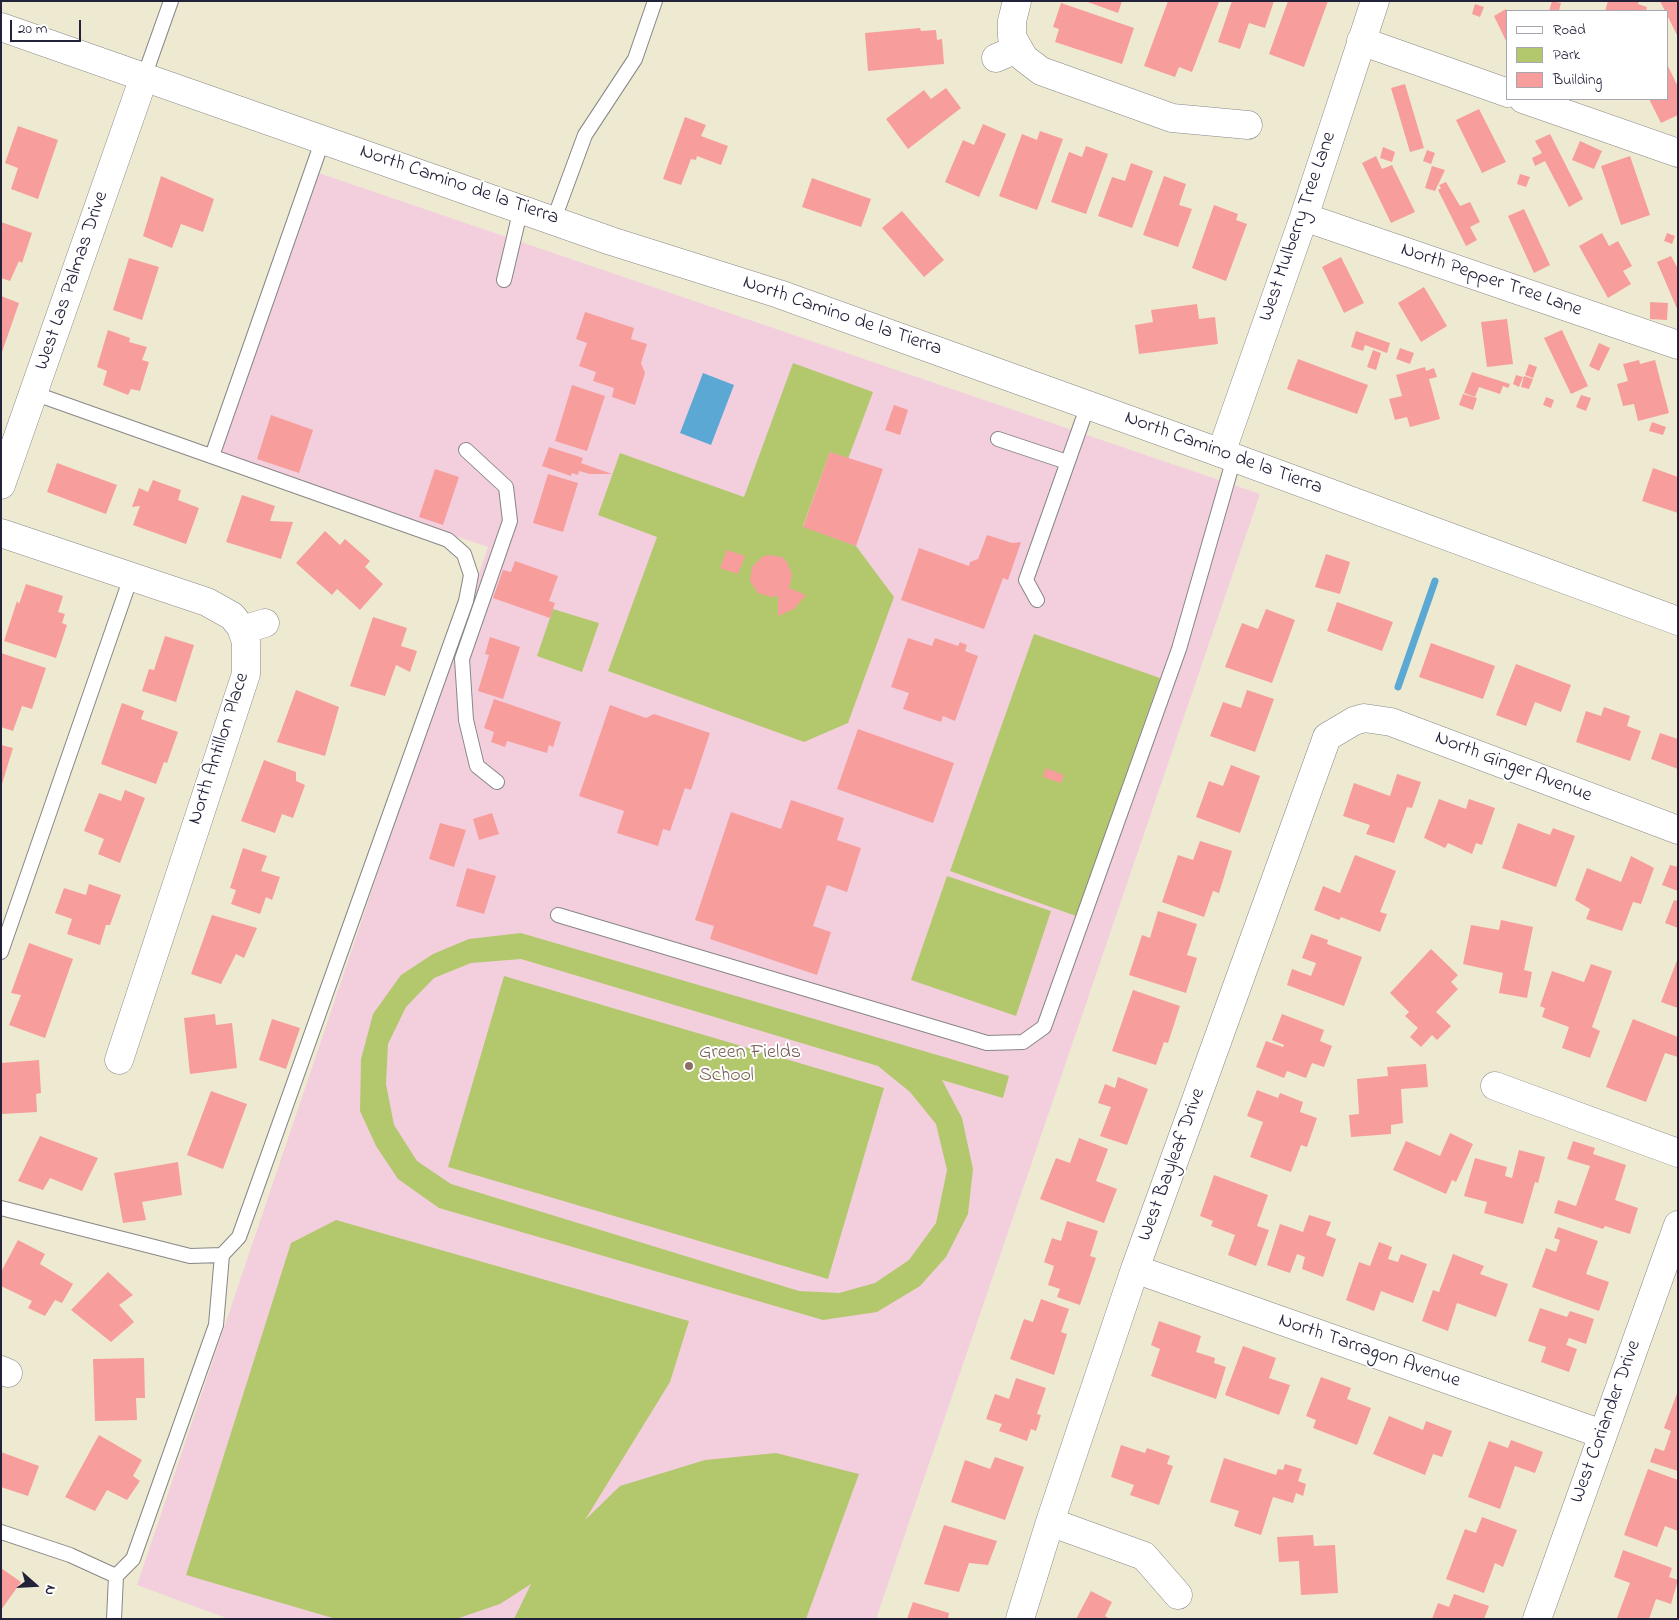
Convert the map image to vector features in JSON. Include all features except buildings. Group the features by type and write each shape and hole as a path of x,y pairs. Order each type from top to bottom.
{"street":[{"path":"1017,1 1011,28 1012,38 1007,53 1024,58 1041,71 1172,118 1248,125"},
{"name":"West Mulberry Tree Lane","path":"1228,455 1375,1"},
{"name":"North Camino de la Tierra","path":"1,27 554,219 611,241 779,294 1228,455 1678,621"},
{"path":"1361,42 1506,92"},
{"name":"West Las Palmas Drive","path":"1,485 144,77"},
{"path":"1526,100 1678,154"},
{"name":"North Pepper Tree Lane","path":"1304,217 1678,345"},
{"name":"North Antillon Place","path":"1,533 207,602 253,626 246,642 246,674 118,1060"},
{"name":"North Ginger Avenue","path":"1349,716 1391,722 1678,830"},
{"name":"West Bayleaf Drive","path":"1020,1619 1050,1522 1136,1270 1323,746 1327,737 1349,716"},
{"path":"1495,1086 1678,1153"},
{"name":"West Coriander Drive","path":"1537,1619 1678,1225"},
{"name":"North Tarragon Avenue","path":"1136,1270 1602,1434"},
{"path":"1050,1522 1144,1556 1178,1595"}],"lane":[{"path":"144,77 171,1"},
{"path":"554,219 585,135 635,59 655,1"},
{"path":"212,456 323,139"},
{"path":"504,280 521,208"},
{"path":"34,393 448,540 464,554 471,575 466,601 238,1237 222,1255 216,1325 133,1558 116,1576 114,1619"},
{"path":"1037,600 1026,580 1088,405"},
{"path":"998,439 1067,462"},
{"path":"466,450 506,487 510,521 462,659 466,720 476,766 497,782"},
{"path":"558,915 986,1043 1023,1042 1044,1027 1179,649 1228,455"},
{"path":"1,952 131,577"},
{"path":"1,1208 190,1256 222,1255"},
{"path":"1,1532 70,1555 116,1576"}],"shaded area":[{"name":"Green Fields School","path":"310,170 1260,494 876,1619 229,1619 137,1585 488,547 219,457"}],"green space":[{"path":"793,363 873,392 848,459 830,452 803,526 856,546 894,597 848,723 804,742 608,671 657,537 598,515 620,453 744,497"},
{"path":"553,609 599,623 582,672 537,656"},
{"path":"1034,634 1160,678 1076,916 950,871"},
{"path":"947,876 1051,911 1016,1016 911,980"},
{"path":"521,933 1009,1076 1003,1098 942,1080 962,1118 973,1169 968,1214 946,1257 920,1286 877,1312 823,1320 439,1208 398,1179 376,1146 360,1111 361,1059 373,1014 401,975 433,954 469,939","holes":["521,959 878,1066 910,1092 936,1124 947,1170 936,1223 909,1260 875,1283 839,1293 799,1291 451,1184 417,1161 394,1125 386,1084 388,1044 406,1007 434,978 471,963"]},
{"path":"504,976 884,1088 828,1279 448,1167"},
{"path":"336,1220 689,1321 670,1382 585,1520 620,1486 705,1460 776,1453 859,1474 806,1619 514,1619 531,1584 500,1604 456,1619 336,1619 186,1575 291,1243"}],"water":[{"path":"703,373 734,385 711,445 680,433"}],"waterway":[{"path":"1398,687 1435,581"}],"place":[{"name":"Green Fields School","path":"689,1066"}]}
